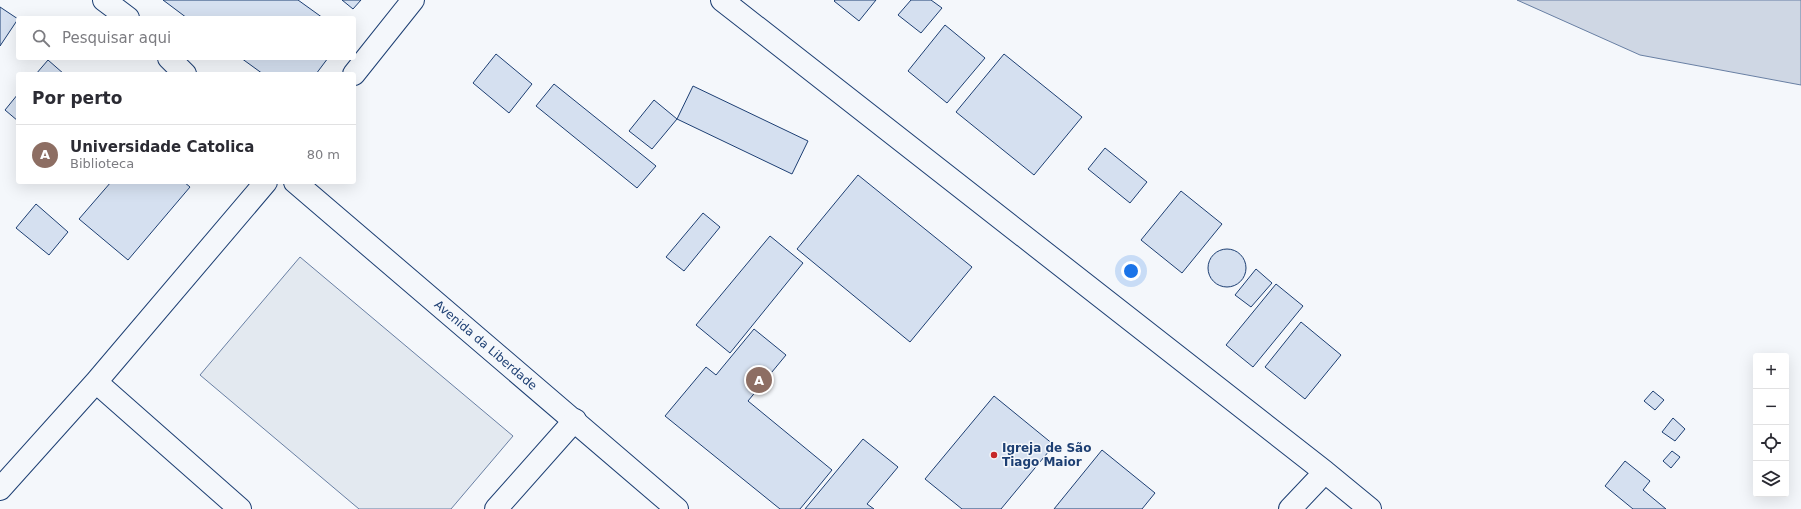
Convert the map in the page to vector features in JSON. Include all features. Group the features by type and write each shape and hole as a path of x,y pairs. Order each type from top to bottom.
{"street":[{"path":"104,0 125,16"},
{"path":"356,72 413,0"},
{"path":"722,0 1326,472 1370,509"},
{"path":"171,60 183,72"},
{"path":"0,489 96,382 264,184"},
{"name":"Avenida da Liberdade","path":"297,184 575,420 677,509"},
{"path":"96,382 240,509"},
{"path":"496,509 575,420"},
{"path":"1290,509 1326,472"}],"shaded area":[{"path":"1517,0 1801,0 1801,85 1640,55"},
{"path":"300,257 513,436 451,509 359,509 200,375"}],"building":[{"path":"163,0 298,0 320,16 184,16"},
{"path":"342,0 361,0 353,9"},
{"path":"876,0 859,21 834,1"},
{"path":"911,0 931,0 942,8 921,33 898,15"},
{"path":"0,7 16,18 16,22 0,46"},
{"path":"945,25 985,58 947,103 908,71"},
{"path":"496,54 532,84 509,113 473,83"},
{"path":"1004,54 1082,117 1034,175 956,112"},
{"path":"48,60 62,72 38,72"},
{"path":"244,60 326,60 318,72 260,72"},
{"path":"554,84 656,166 637,188 536,106"},
{"path":"693,86 808,141 792,174 677,119"},
{"path":"16,96 16,119 5,110"},
{"path":"654,100 677,119 652,149 629,131"},
{"path":"1105,148 1147,182 1130,203 1088,169"},
{"path":"858,175 972,267 910,342 797,249"},
{"path":"109,184 186,184 190,187 128,260 79,219"},
{"path":"1181,191 1222,224 1182,273 1141,240"},
{"path":"36,204 68,232 49,255 16,228"},
{"path":"703,213 720,227 684,271 666,257"},
{"path":"770,236 803,263 730,353 696,325"},
{"path":"1227,249 1240,255 1246,268 1240,281 1227,287 1214,281 1208,268 1214,255"},
{"path":"1256,269 1272,283 1251,307 1235,295"},
{"path":"1276,284 1303,306 1253,367 1226,345"},
{"path":"1301,322 1341,355 1305,399 1265,367"},
{"path":"754,329 786,355 748,401 832,470 800,509 780,509 665,416 706,367 716,375"},
{"path":"1653,391 1664,400 1655,410 1644,401"},
{"path":"994,396 1054,445 1001,509 962,509 925,479"},
{"path":"1673,418 1685,429 1675,441 1662,432"},
{"path":"863,439 898,467 867,504 874,509 805,509"},
{"path":"1102,450 1155,493 1142,509 1054,509"},
{"path":"1672,451 1680,457 1671,468 1663,461"},
{"path":"1625,461 1650,481 1643,490 1666,509 1633,509 1605,486"}],"place":[{"name":"Universidade Catolica","path":"759,380"},
{"name":"Igreja de São Tiago Maior","path":"994,455"}]}
